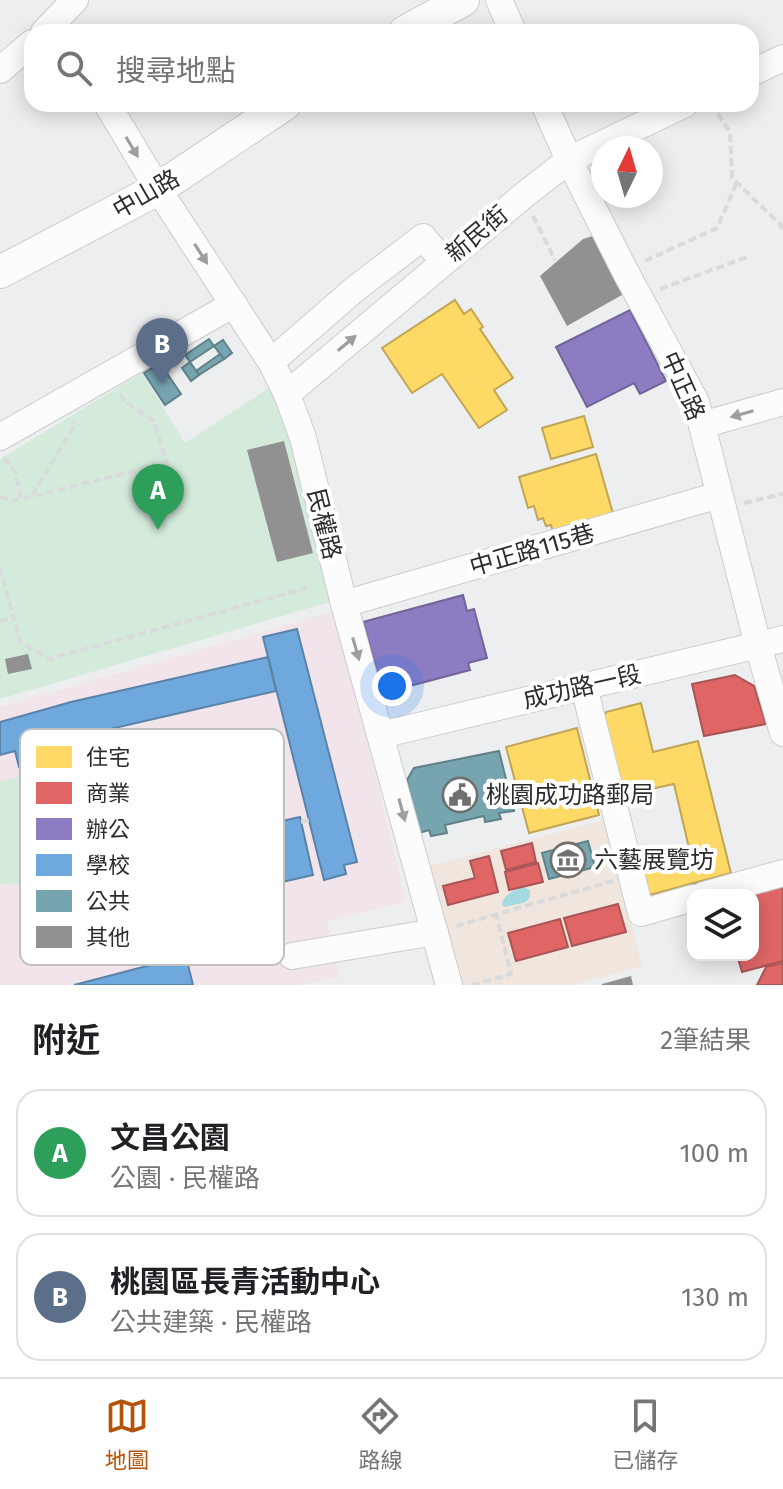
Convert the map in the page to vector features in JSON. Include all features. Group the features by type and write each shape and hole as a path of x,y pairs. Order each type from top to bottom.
{"main road":[{"path":"419,24 456,2"},
{"name":"中山路","path":"0,272 158,189 273,112"}],"street":[{"path":"41,0 52,24"},
{"path":"58,24 75,0"},
{"path":"499,0 510,24"},
{"path":"0,70 24,50"},
{"path":"759,69 783,58"},
{"name":"民權路","path":"112,112 271,362 287,394 303,438 344,604 449,985"},
{"name":"中正路","path":"548,112 625,271 696,402 721,502 770,642 783,733"},
{"name":"新民街","path":"287,394 569,160 668,112"},
{"path":"271,362 355,289 423,237 444,262"},
{"path":"0,437 234,304"},
{"path":"702,425 783,402"},
{"name":"中正路115巷","path":"344,604 721,502"},
{"name":"成功路一段","path":"381,735 770,642"},
{"path":"584,687 641,913 687,900"},
{"path":"726,889 783,873"},
{"path":"292,956 435,932"}],"path":[{"path":"716,112 730,132 732,178 783,230"},
{"path":"625,271 717,228 737,182"},
{"path":"523,196 555,260"},
{"path":"639,297 747,257"},
{"path":"0,497 13,501 167,463 154,421 124,401 110,374"},
{"path":"31,497 75,425 60,403"},
{"path":"0,453 15,471 21,499"},
{"path":"721,502 783,494"},
{"path":"0,567 20,642 49,659 307,588"},
{"path":"0,621 14,618"},
{"path":"301,822 309,820"},
{"path":"435,932 632,876"},
{"path":"472,985 511,974 496,914"}],"shaded area":[{"path":"335,611 406,901 327,922 339,977 300,985 0,985 0,707"},
{"path":"605,820 642,966 572,985 458,985 429,866"}],"green space":[{"path":"142,373 185,443 272,386 290,425 333,601 0,699 0,459"},
{"path":"20,777 19,885 0,884 0,782"}],"water":[{"path":"523,887 530,890 526,902 502,905 507,896"}],"building: 住宅":[{"path":"455,300 464,314 471,309 483,327 480,329 513,378 494,390 507,410 479,428 442,374 412,393 382,348"},
{"path":"584,416 593,447 551,459 542,428"},
{"path":"596,454 614,517 554,535 551,525 546,526 543,518 538,520 534,506 528,508 519,477"},
{"path":"641,703 653,752 698,741 731,873 646,896 635,855 661,848 662,854 689,848 674,784 618,796 600,723 606,712"},
{"path":"577,728 599,815 529,833 506,747"}],"building: 商業":[{"path":"735,675 754,686 766,724 704,736 692,684"},
{"path":"532,843 536,862 506,870 501,851"},
{"path":"489,856 498,892 448,905 443,886 475,878 470,861"},
{"path":"538,863 543,882 509,890 505,872"},
{"path":"783,882 783,961 742,972 739,961 759,961 759,889 754,889"},
{"path":"618,904 626,932 572,946 564,918"},
{"path":"560,919 568,947 516,961 508,933"},
{"path":"783,963 783,985 757,985 766,967"}],"building: 辦公":[{"path":"630,310 666,381 640,394 634,383 587,407 556,347"},
{"path":"463,595 467,611 474,609 487,658 468,663 470,670 406,687 405,684 395,687 392,676 386,678 384,674 378,675 363,622"}],"building: 學校":[{"path":"297,629 357,862 344,865 346,874 324,880 263,637"},
{"path":"268,657 276,691 110,729 20,729 20,767 15,751 0,755 0,722 71,702"},
{"path":"300,817 313,875 284,882 284,821"},
{"path":"151,965 188,965 193,985 74,985"}],"building: 公共":[{"path":"209,339 214,346 190,362 185,355"},
{"path":"223,340 232,353 224,359 214,346"},
{"path":"220,354 224,359 199,375 196,371"},
{"path":"190,362 199,375 191,381 182,368"},
{"path":"160,363 181,394 165,405 144,373"},
{"name":"桃園成功路郵局","path":"499,751 514,811 499,813 501,819 485,822 484,816 445,825 447,833 431,836 429,830 419,833 407,780 414,768"},
{"name":"六藝展覽坊","path":"588,841 595,867 549,879 542,853"}],"building: 其他":[{"path":"596,235 629,291 567,326 540,276 583,239"},
{"path":"284,441 313,553 277,562 247,450"},
{"path":"28,654 32,669 8,674 5,659"},
{"path":"631,976 633,985 602,985 602,984"}],"place":[{"name":"桃園區長青活動中心","path":"162,384"},
{"name":"文昌公園","path":"158,530"},
{"name":"桃園成功路郵局","path":"460,795"},
{"name":"六藝展覽坊","path":"568,860"}]}
